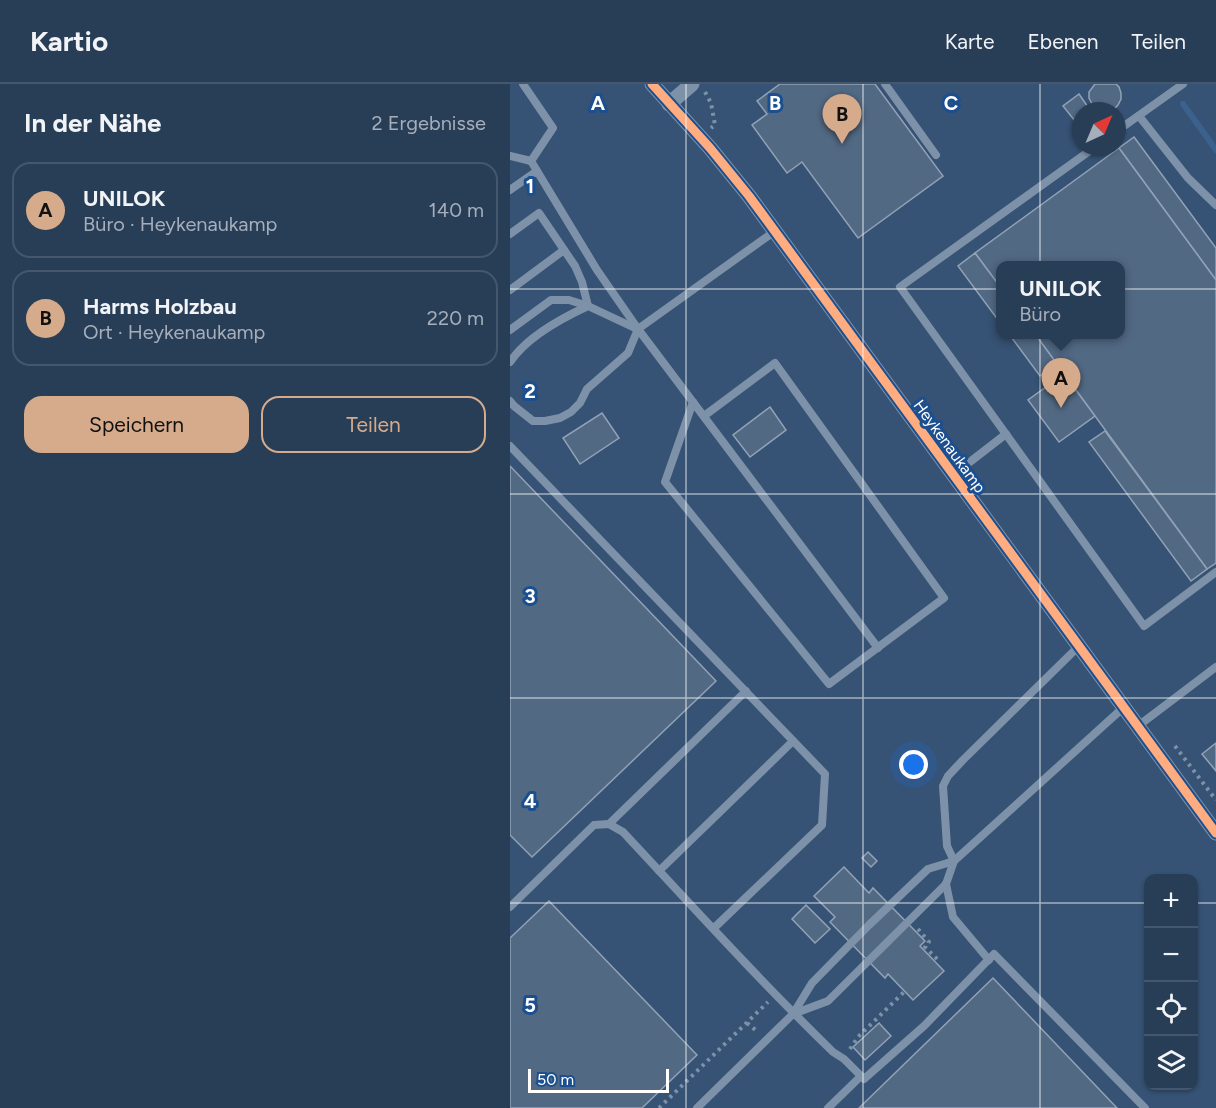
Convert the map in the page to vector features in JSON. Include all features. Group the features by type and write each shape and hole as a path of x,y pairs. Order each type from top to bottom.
{"street":[{"name":"Heykenaukamp","path":"652,84 723,163 775,231 1216,833"},
{"path":"669,104 692,84"}],"lane":[{"path":"523,84 553,128 531,161"},
{"path":"885,84 936,155"},
{"path":"1126,125 1183,84"},
{"path":"1139,116 1188,177 1216,205"},
{"path":"510,156 531,161 597,270 638,329 878,648"},
{"path":"1082,156 900,287 1144,626 1216,572"},
{"path":"510,190 537,171"},
{"path":"510,234 539,213 575,266 588,306"},
{"path":"510,401 533,421 560,418 572,412 587,389 628,353 638,329 775,231"},
{"path":"510,290 564,250"},
{"path":"510,330 551,300 569,300 588,306 638,329"},
{"path":"510,362 534,339 562,319 588,306"},
{"path":"693,402 665,482 829,684 944,598 775,363 704,416"},
{"path":"953,475 1006,434"},
{"path":"510,446 825,774 822,825 714,928"},
{"path":"794,1014 828,1001 946,884 954,861 947,846 943,786 948,776 1079,646"},
{"path":"1138,726 1216,667"},
{"path":"609,824 746,691"},
{"path":"697,1108 794,1014 812,983 928,869 954,861 1124,707"},
{"path":"659,871 793,741"},
{"path":"510,908 594,825 609,824 623,832 775,996 832,1052 844,1059 864,1079 924,1026 994,954 1144,1108"},
{"path":"946,884 952,917 989,960"},
{"path":"828,1108 861,1076"}],"path":[{"path":"705,93 711,103 716,125 710,129"},
{"path":"909,920 929,942 925,946 938,960 936,963"},
{"path":"844,1059 858,1037 905,991"},
{"path":"659,1108 775,996"}],"building":[{"path":"780,84 875,84 943,176 858,238 802,162 787,173 752,125 767,114 757,101"},
{"path":"1095,84 1116,84 1121,93 1121,99 1120,102 1091,102 1089,92"},
{"path":"1079,94 1084,102 1072,102 1072,117 1063,106"},
{"path":"1134,137 1216,248 1216,280 1125,156 1126,143"},
{"path":"1108,156 1125,156 1216,280 1216,563 1207,569 1039,339 1125,339 1125,261 996,261 996,281 975,253"},
{"path":"975,253 996,281 996,317 958,266"},
{"path":"1013,339 1039,339 1057,364 1040,376"},
{"path":"1064,374 1095,416 1059,442 1028,400"},
{"path":"770,407 786,430 750,457 733,435"},
{"path":"602,413 619,438 580,464 563,438"},
{"path":"1105,431 1207,569 1191,581 1089,442"},
{"path":"510,466 716,681 532,857 510,835"},
{"path":"1216,743 1216,771 1202,754"},
{"path":"868,852 877,861 871,867 862,858"},
{"path":"844,867 869,893 873,888 925,941 920,946 944,971 913,1000 888,974 885,978 830,922 835,917 814,896"},
{"path":"549,901 697,1055 642,1108 510,1108 510,938"},
{"path":"806,905 830,929 815,943 792,919"},
{"path":"993,978 1117,1108 859,1108"},
{"path":"879,1023 891,1036 865,1060 853,1047"}],"waterway":[{"path":"1183,104 1216,150"}],"cycle path":[{"path":"652,84 710,148 749,196 1216,833"}],"place":[{"name":"Harms Holzbau","path":"842,144"},
{"name":"UNILOK","path":"1061,408"}]}
